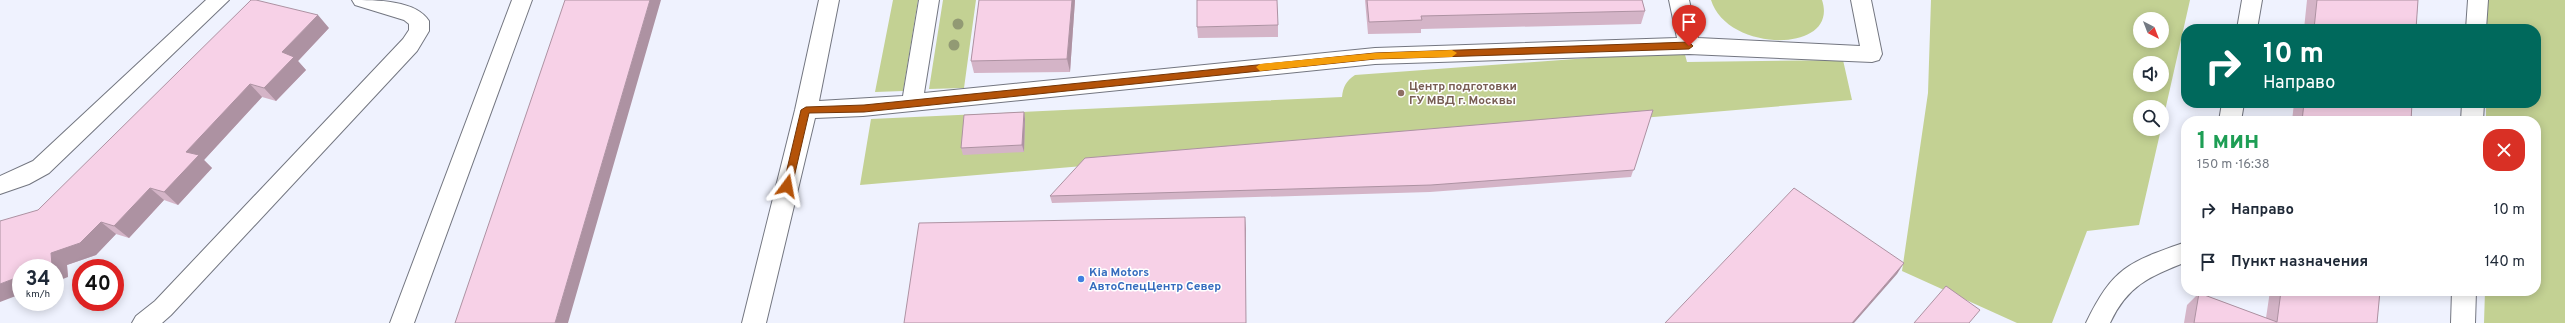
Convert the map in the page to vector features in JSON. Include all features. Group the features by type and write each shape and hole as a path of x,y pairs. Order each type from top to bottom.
{"street":[{"path":"0,185 21,178 41,167 219,0"},
{"path":"144,323 163,308 410,45 419,31 419,21 411,14 362,0"},
{"path":"402,323 522,0"},
{"path":"754,323 806,110 829,0"},
{"path":"912,103 930,0"},
{"path":"1679,0 1689,46"},
{"path":"806,110 864,108 1375,56 1689,46 1872,54 1862,0"},
{"path":"2248,24 2252,0"},
{"path":"2476,24 2478,0"},
{"path":"2098,323 2109,298 2118,285 2130,276 2181,254"},
{"path":"2463,323 2464,296"}],"green space":[{"path":"893,0 918,0 903,91 875,92"},
{"path":"943,0 976,0 964,88 929,89"},
{"path":"1711,0 1822,0 1823,18 1814,30 1799,38 1779,40 1758,38 1738,30 1721,17"},
{"path":"1931,0 2190,0 2185,24 2181,24 2181,40 2167,100 2133,100 2133,136 2159,136 2139,225 2087,231 2052,323 2017,323 1902,271 1928,93"},
{"path":"2487,0 2565,0 2565,323 2484,323 2485,296 2541,296 2541,116 2486,116 2486,108 2541,108 2541,24 2486,24"},
{"path":"1684,51 1687,62 1843,60 1852,100 860,185 871,119 1342,97 1346,84 1355,75"}],"building":[{"path":"251,0 318,15 282,52 294,57 264,88 250,84 186,152 199,155 164,192 150,188 114,226 101,222 80,243 51,253 52,259 12,259 12,279 0,284 0,221 38,210"},
{"path":"565,0 650,0 555,323 455,323"},
{"path":"979,0 1072,0 1067,59 971,61"},
{"path":"1197,0 1277,0 1278,25 1197,27"},
{"path":"1367,0 1642,0 1645,11 1421,16 1422,20 1369,22"},
{"path":"2317,0 2418,0 2416,24 2315,24"},
{"path":"2303,108 2412,108 2411,116 2303,116"},
{"path":"1653,110 1634,170 1431,185 1050,196 1085,158"},
{"path":"1024,112 1022,145 961,148 964,115"},
{"path":"1794,188 1904,263 1852,323 1665,323"},
{"name":"Kia Motors АвтоСпецЦентр Север","path":"1245,217 1246,323 904,323 919,223"},
{"path":"1946,286 1980,310 1969,323 1914,323"},
{"path":"2198,296 2207,296 2277,322 2280,296 2380,296 2377,323 2194,323"}],"slow traffic":[{"path":"1260,67 1375,56 1452,53"}],"place":[{"name":"Центр подготовки ГУ МВД г. Москвы","path":"1401,93"},
{"name":"Kia Motors АвтоСпецЦентр Север","path":"1081,279"}],"route":[{"path":"787,186 806,110 864,108 1375,56 1689,46"}]}
